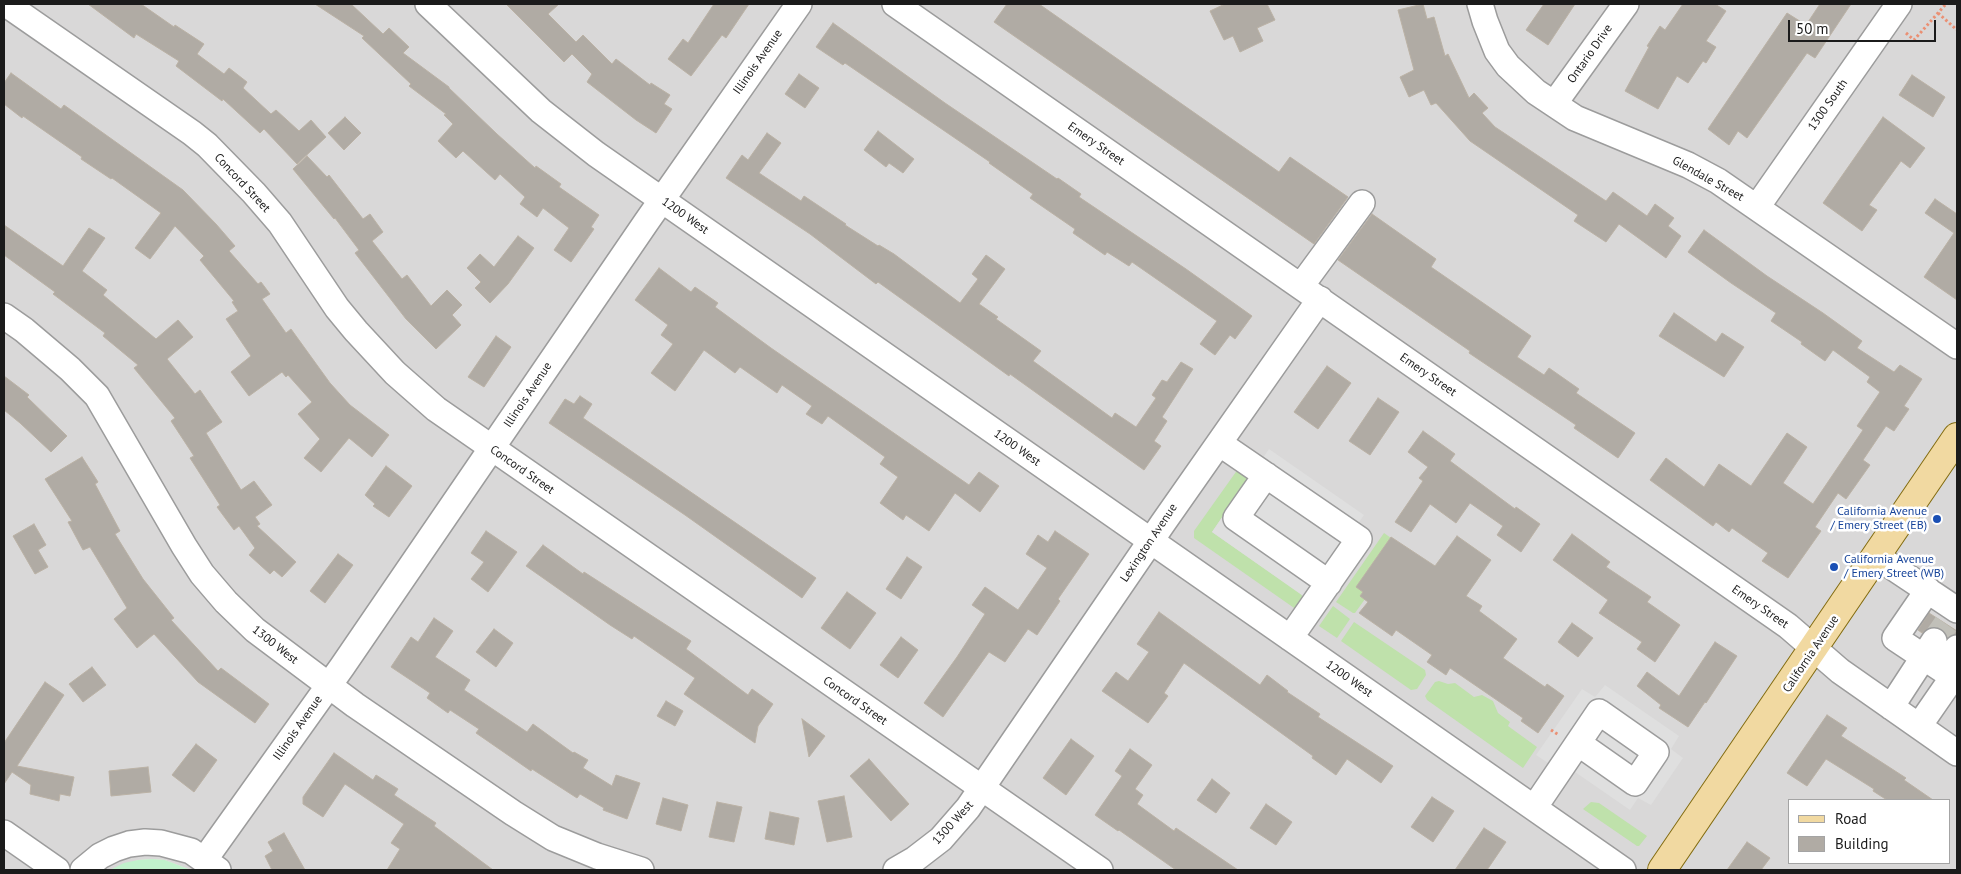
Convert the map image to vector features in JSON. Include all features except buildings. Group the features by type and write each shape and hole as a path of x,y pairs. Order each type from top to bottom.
{"main road":[{"name":"California Avenue","path":"1662,870 1814,650 1957,437"}],"street":[{"name":"Concord Street","path":"6,4 192,132 207,146 254,193 280,223 337,308 376,352 436,409 1100,870"},
{"name":"1200 West","path":"428,4 541,111 596,154 1623,870"},
{"name":"Illinois Avenue","path":"211,865 328,686 799,4"},
{"name":"Emery Street","path":"894,4 1788,626 1840,671 1957,753"},
{"name":"Glendale Street","path":"1480,4 1490,37 1497,51 1508,66 1536,92 1575,118 1688,165 1718,181 1957,346"},
{"name":"Ontario Drive","path":"1554,104 1626,4"},
{"name":"1300 South","path":"1757,207 1894,11"},
{"name":"Lexington Avenue","path":"982,788 1219,443 1362,203"},
{"name":"1300 West","path":"4,316 24,330 64,364 97,396 202,574 226,602 255,630 328,686 513,813 553,838 597,856 641,870"},
{"path":"1219,443 1358,539 1290,638"},
{"path":"1266,475 1236,518 1329,583"},
{"path":"1876,556 1928,590 1943,628 1943,670 1957,648"},
{"path":"1928,590 1894,638 1943,628"},
{"path":"1891,707 1943,628"},
{"path":"1919,726 1957,671"},
{"path":"1534,808 1578,743"},
{"name":"1300 West","path":"896,870 942,839 982,788"},
{"path":"4,834 57,870"},
{"path":"82,870 100,856 114,849 129,844 145,842 176,846 211,865"}],"path":[{"path":"1894,11 1914,40 1946,4"},
{"path":"1938,13 1957,30"}],"shaded area":[{"path":"4,4 1957,4 1957,870 191,870 165,860 152,859 138,860 110,870 4,870"},
{"path":"1269,449 1364,515 1306,598 1212,532"},
{"path":"1605,685 1679,736 1671,749 1683,758 1651,805 1638,798 1630,810 1575,772 1569,777 1536,755 1582,689 1595,697"}],"green space":[{"path":"1238,469 1247,477 1247,481 1212,532 1301,594 1304,599 1297,610 1194,538 1194,531"},
{"path":"1384,533 1391,538 1357,587 1363,592 1360,596 1365,599 1355,613 1353,613 1336,602"},
{"path":"1333,606 1350,619 1337,638 1319,626"},
{"path":"1354,622 1425,670 1426,675 1417,689 1411,690 1341,641"},
{"path":"1439,681 1448,684 1455,683 1474,697 1482,695 1493,701 1498,713 1510,722 1508,726 1537,747 1523,768 1427,700 1425,696 1435,682"},
{"path":"1591,802 1599,803 1647,836 1637,846 1583,809"},
{"path":"152,859 165,860 191,870 110,870 124,863"}],"tunnel":[{"path":"1934,641 1946,624"}],"place":[{"name":"California Avenue / Emery Street (EB)","path":"1937,519"},
{"name":"California Avenue / Emery Street (WB)","path":"1834,567"}]}
